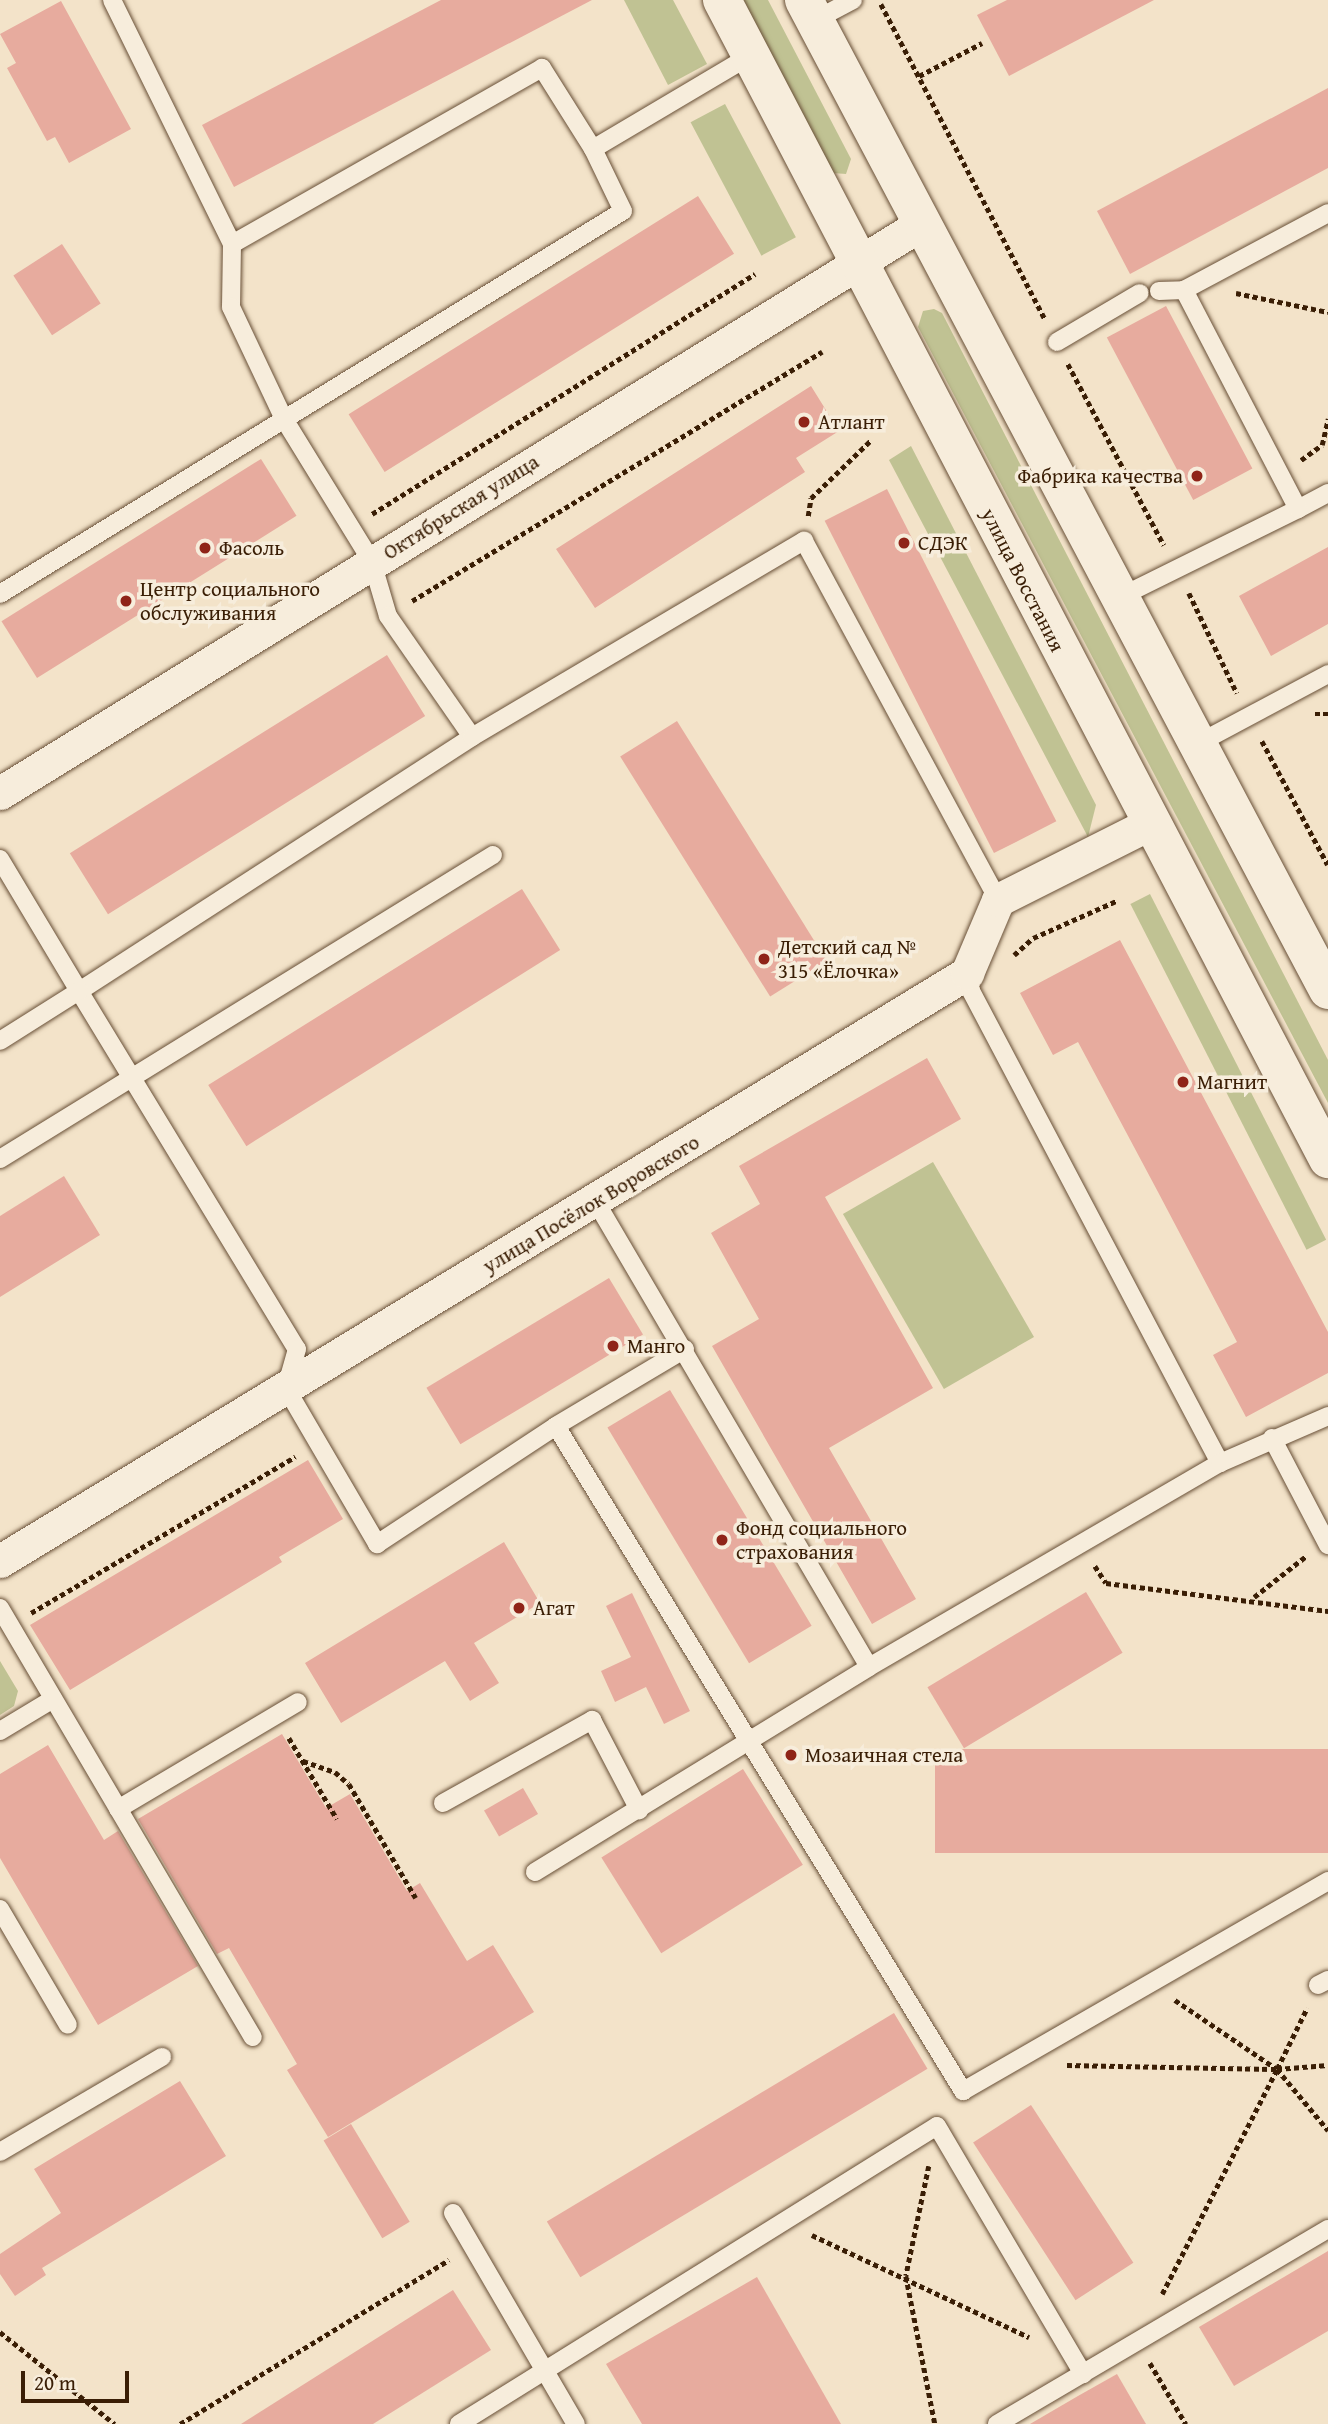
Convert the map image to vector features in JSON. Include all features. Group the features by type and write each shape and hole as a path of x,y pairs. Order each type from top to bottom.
{"main road":[{"name":"улица Восстания","path":"722,0 1149,824 1328,1158"},
{"path":"809,10 1118,598 1328,990"}],"street":[{"name":"Октябрьская улица","path":"0,793 857,261 923,223"},
{"path":"969,982 998,900 1149,824"},
{"name":"улица Посёлок Воровского","path":"0,1561 596,1202 969,982"}],"lane":[{"path":"112,0 232,244 231,307 284,419 353,526 372,562 388,616 472,737"},
{"path":"809,10 853,0"},
{"path":"593,149 751,55"},
{"path":"0,594 623,211 593,149 542,68 232,244"},
{"path":"1159,291 1189,288 1328,213"},
{"path":"1189,288 1283,473 1298,509"},
{"path":"1057,342 1140,293"},
{"path":"1118,598 1175,565 1328,493"},
{"path":"0,1041 472,737 804,541 998,900"},
{"path":"1197,744 1328,674"},
{"path":"0,1158 494,855"},
{"path":"0,859 297,1349 286,1388 377,1544 556,1426 685,1349"},
{"path":"969,982 1220,1463"},
{"path":"596,1202 685,1349 869,1667"},
{"path":"535,1872 639,1810 747,1738 1080,1541 1220,1463 1272,1438 1328,1416"},
{"path":"556,1426 963,2091 1328,1881"},
{"path":"1272,1438 1327,1543"},
{"path":"0,1608 253,2037"},
{"path":"0,1731 53,1699"},
{"path":"118,1809 299,1702"},
{"path":"443,1803 592,1720 639,1810"},
{"path":"0,1909 68,2025"},
{"path":"0,2152 162,2057"},
{"path":"459,2424 542,2368 937,2126 1079,2367"},
{"path":"453,2213 576,2424"},
{"path":"997,2424 1079,2367 1137,2342 1328,2229"}],"path":[{"path":"879,0 1175,565 1248,715 1328,865"},
{"path":"919,76 982,43"},
{"path":"353,526 755,274"},
{"path":"1189,288 1328,312"},
{"path":"388,616 822,352"},
{"path":"1283,473 1322,445 1328,419"},
{"path":"804,541 811,498 870,441"},
{"path":"969,982 1033,939 1116,901"},
{"path":"10,1625 317,1444"},
{"path":"1080,1541 1106,1583 1254,1598 1328,1611"},
{"path":"1254,1598 1327,1543"},
{"path":"276,1716 337,1819"},
{"path":"303,1761 335,1772 349,1784 416,1898"},
{"path":"1150,1983 1277,2069 1328,2130"},
{"path":"1186,2424 1137,2342 1323,1983"},
{"path":"1010,2064 1277,2069 1328,2064"},
{"path":"935,2424 906,2276 937,2126"},
{"path":"781,2222 906,2276 1079,2367"},
{"path":"180,2424 473,2245"},
{"path":"0,2332 115,2424"}],"green space":[{"path":"624,0 673,0 707,64 668,85"},
{"path":"742,0 768,0 851,159 846,174 833,173"},
{"path":"725,104 796,237 761,256 691,122"},
{"path":"934,309 942,313 1328,1060 1328,1103 918,327 923,311"},
{"path":"911,446 1096,805 1088,837 889,460"},
{"path":"1150,894 1326,1240 1307,1250 1130,904"},
{"path":"933,1162 1034,1337 944,1389 843,1214"},
{"path":"0,1661 18,1691 14,1706 0,1715"}],"building":[{"path":"441,0 592,0 234,187 202,125"},
{"path":"1007,0 1154,0 1009,76 977,15"},
{"path":"61,1 131,129 69,163 55,137 47,141 7,68 16,63 0,34"},
{"path":"1328,88 1328,168 1130,274 1097,211"},
{"path":"698,196 734,254 385,472 349,414"},
{"path":"62,244 101,304 52,335 13,276"},
{"path":"1166,306 1252,468 1193,500 1107,337"},
{"path":"811,386 839,431 796,458 805,472 595,608 556,549"},
{"path":"261,459 297,516 37,678 1,621"},
{"path":"887,489 1056,821 994,853 825,521"},
{"path":"1328,547 1328,624 1271,656 1239,596"},
{"path":"387,655 425,716 108,914 70,853"},
{"path":"677,721 827,961 770,997 620,757"},
{"path":"522,889 560,950 246,1146 208,1085"},
{"path":"1120,940 1328,1332 1328,1373 1246,1417 1213,1355 1237,1342 1158,1192 1078,1042 1053,1055 1020,993"},
{"path":"927,1058 961,1119 825,1197 933,1388 829,1448 916,1599 872,1624 712,1346 759,1319 711,1233 760,1204 739,1166"},
{"path":"64,1176 100,1235 0,1297 0,1216"},
{"path":"609,1278 643,1335 460,1444 426,1388"},
{"path":"670,1390 812,1626 749,1663 607,1428"},
{"path":"308,1460 343,1519 279,1557 282,1562 70,1690 30,1625"},
{"path":"504,1542 540,1603 474,1643 499,1683 470,1701 445,1661 341,1723 305,1663"},
{"path":"1086,1592 1123,1653 964,1748 927,1687"},
{"path":"632,1593 690,1711 664,1724 646,1687 615,1702 601,1671 631,1657 606,1606"},
{"path":"282,1734 326,1808 350,1794 407,1891 420,1883 467,1961 493,1945 534,2012 328,2137 287,2070 297,2064 229,1948 217,1954 138,1819"},
{"path":"48,1745 104,1840 118,1831 198,1966 98,2025 0,1858 0,1774"},
{"path":"935,1749 1328,1749 1328,1853 935,1853"},
{"path":"743,1769 803,1865 661,1953 601,1857"},
{"path":"523,1788 538,1814 499,1836 484,1810"},
{"path":"894,2013 927,2069 580,2277 547,2222"},
{"path":"180,2081 226,2156 42,2268 46,2275 15,2296 0,2274 0,2254 61,2213 34,2169"},
{"path":"1031,2105 1133,2263 1076,2300 973,2143"},
{"path":"351,2124 410,2222 382,2238 324,2140"},
{"path":"1328,2251 1328,2331 1234,2386 1199,2327"},
{"path":"757,2277 841,2424 642,2424 606,2364"},
{"path":"453,2290 491,2350 373,2424 241,2424"},
{"path":"1117,2374 1146,2424 1030,2424 1078,2396"}],"place":[{"name":"Атлант","path":"804,422"},
{"name":"Фабрика качества","path":"1197,476"},
{"name":"СДЭК","path":"904,543"},
{"name":"Фасоль","path":"205,548"},
{"name":"Центр социального обслуживания","path":"126,601"},
{"name":"Детский сад № 315 «Ёлочка»","path":"764,959"},
{"name":"Магнит","path":"1183,1082"},
{"name":"Манго","path":"613,1346"},
{"name":"Фонд социального страхования","path":"722,1540"},
{"name":"Агат","path":"519,1608"},
{"name":"Мозаичная стела","path":"791,1755"}]}
